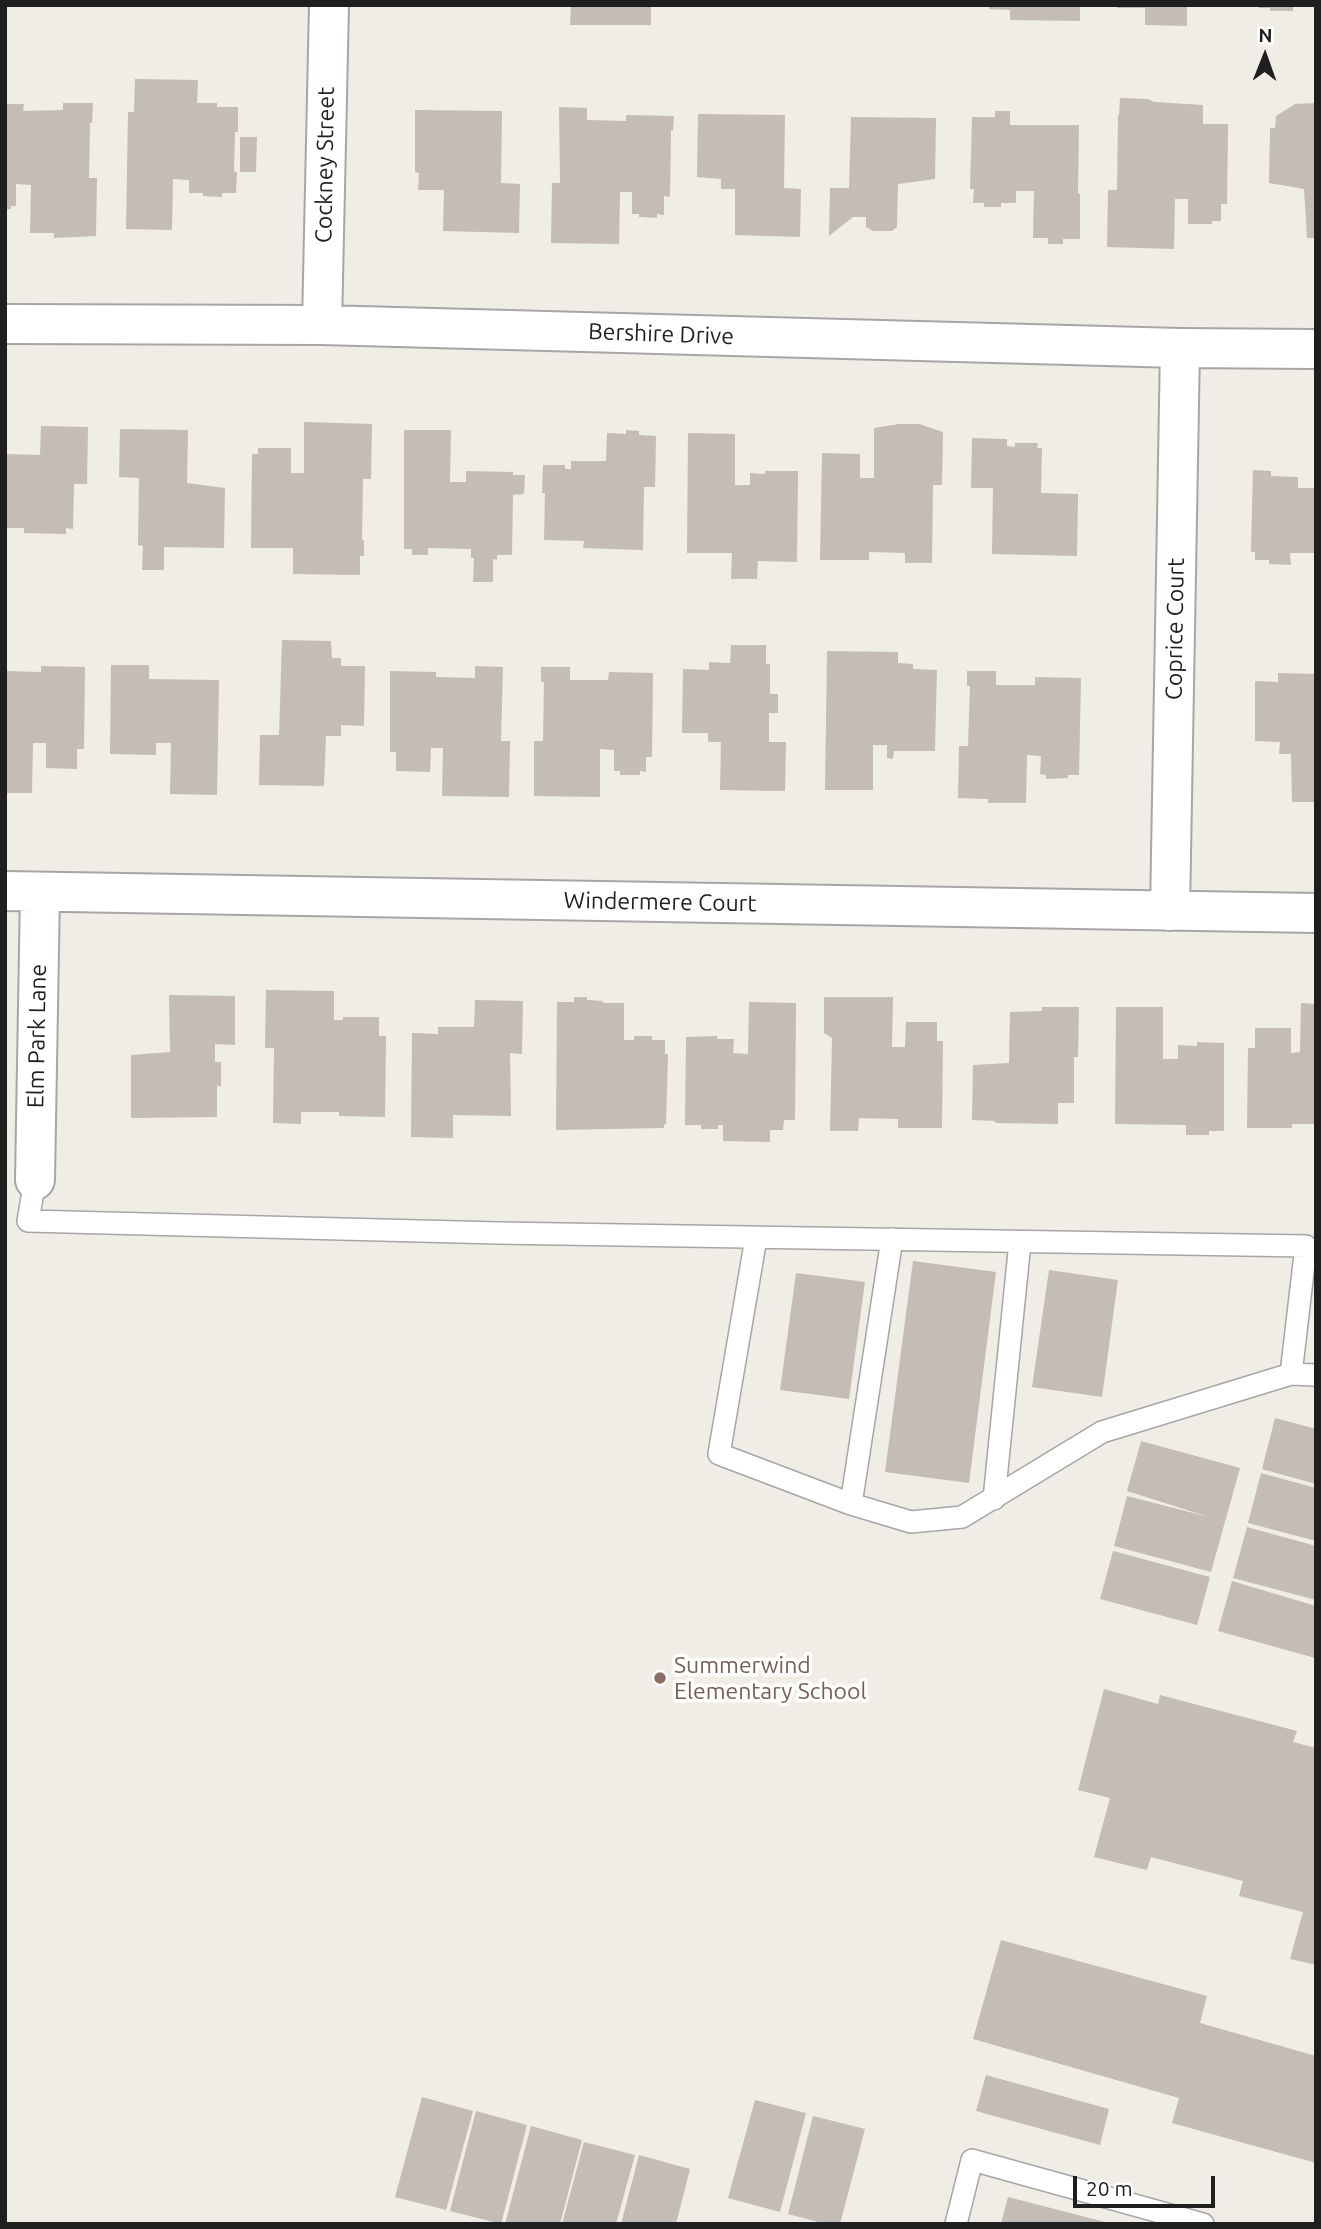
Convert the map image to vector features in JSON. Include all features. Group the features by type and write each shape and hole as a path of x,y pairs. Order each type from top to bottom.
{"street":[{"name":"Cockney Street","path":"322,325 329,5"},
{"name":"Bershire Drive","path":"5,324 322,325 1181,348 1316,349"},
{"name":"Coprice Court","path":"1170,911 1181,348"},
{"name":"Windermere Court","path":"22,892 1316,913"},
{"name":"Elm Park Lane","path":"22,892 35,1180"}],"lane":[{"path":"35,1180 27,1221 756,1238 1306,1246 1292,1374"},
{"path":"756,1238 719,1454 851,1504 911,1521 962,1517 1102,1432 1292,1374 1316,1375"},
{"path":"851,1504 892,1239"},
{"path":"994,1499 1020,1242"},
{"path":"956,2224 972,2160 1203,2224"}],"building":[{"path":"571,5 651,5 651,25 570,25"},
{"path":"989,5 1080,5 1080,21 1010,20 1010,10 989,9"},
{"path":"1117,5 1187,5 1187,26 1145,25 1145,8 1117,8"},
{"path":"1259,5 1293,5 1293,11 1270,11 1270,8 1259,8"},
{"path":"135,79 198,80 197,103 238,107 234,172 237,172 236,193 222,193 222,197 189,193 189,180 173,179 172,230 126,229 128,112 134,112"},
{"path":"1120,98 1203,105 1203,124 1228,124 1227,204 1221,204 1221,221 1212,221 1212,224 1188,224 1188,199 1175,199 1174,249 1107,247 1108,190 1117,190"},
{"path":"63,103 93,103 89,178 97,178 96,236 54,238 54,233 30,233 31,185 16,184 16,206 5,209 5,104 24,104 23,111 63,110"},
{"path":"1316,103 1316,238 1307,238 1304,189 1269,183 1270,128 1275,128 1276,116 1295,104"},
{"path":"559,107 587,108 587,120 626,121 626,115 674,116 673,131 671,130 670,197 664,196 664,215 657,214 657,218 632,214 632,192 620,192 619,244 551,243 552,183 560,183"},
{"path":"415,110 502,111 501,183 520,184 519,233 443,231 444,190 418,190 419,173 415,172"},
{"path":"995,111 1010,111 1010,125 1079,125 1080,239 1063,239 1063,244 1048,244 1048,238 1033,238 1034,191 1016,191 1016,203 1001,203 1001,207 984,207 984,203 973,203 974,189 970,189 972,117 995,117"},
{"path":"698,114 785,115 784,188 801,189 800,237 735,235 735,189 721,189 721,179 697,177"},
{"path":"851,117 936,118 935,179 898,184 897,227 892,231 873,231 866,227 866,217 853,217 829,236 830,188 849,188"},
{"path":"240,137 257,137 256,172 240,172"},
{"path":"304,422 372,424 371,479 363,479 364,556 360,556 360,575 293,574 293,548 251,548 252,454 258,454 258,448 291,448 291,473 304,473"},
{"path":"919,424 943,432 942,485 933,485 932,563 905,563 905,553 869,552 869,560 820,560 822,453 860,454 860,478 874,478 874,428"},
{"path":"41,426 88,427 87,484 74,484 73,529 66,528 66,534 24,533 24,528 5,528 5,454 40,455"},
{"path":"120,429 188,430 187,483 225,488 224,548 164,547 164,570 142,570 143,546 138,545 139,478 119,477"},
{"path":"404,430 451,430 450,482 466,482 466,471 513,472 513,475 525,475 524,494 513,495 512,555 497,555 497,560 493,559 493,582 473,582 474,558 471,558 471,549 428,548 428,555 412,555 412,549 404,549"},
{"path":"626,430 639,431 639,435 656,436 655,487 644,487 643,550 583,548 584,541 544,540 543,465 565,465 565,469 571,469 571,461 606,461 607,433 626,434"},
{"path":"688,433 735,434 735,485 750,485 750,473 798,471 797,562 758,561 757,579 731,579 732,553 687,553"},
{"path":"972,438 1007,439 1007,446 1015,447 1015,443 1038,443 1037,448 1042,448 1041,493 1078,494 1077,556 992,554 993,488 971,488"},
{"path":"1253,470 1271,471 1271,476 1298,477 1298,488 1316,488 1316,553 1290,553 1291,565 1255,560 1255,552 1251,552"},
{"path":"282,640 331,641 332,658 341,658 341,666 365,666 364,726 341,725 341,736 326,736 324,786 259,785 260,735 279,735"},
{"path":"731,645 766,645 766,664 770,664 770,694 778,694 778,713 769,713 769,742 786,742 785,791 720,790 721,742 708,742 708,733 682,733 683,669 709,670 709,662 730,663"},
{"path":"827,651 898,652 898,663 913,664 913,669 937,670 935,751 894,751 893,759 887,758 887,745 873,745 873,790 825,790"},
{"path":"111,665 149,665 149,679 219,680 217,795 170,794 171,743 156,743 156,755 110,754"},
{"path":"41,666 85,667 84,749 77,749 77,769 46,768 46,743 33,743 32,793 5,793 5,671 41,672"},
{"path":"475,666 503,667 501,741 510,741 509,797 442,796 443,748 431,748 430,772 396,771 396,752 390,752 390,671 436,672 436,677 475,678"},
{"path":"541,667 570,667 570,680 608,680 609,672 653,673 652,757 646,757 646,772 640,771 640,775 620,775 620,771 614,771 614,750 600,749 600,797 534,796 534,741 543,741 544,682 541,682"},
{"path":"967,671 996,671 996,685 1035,685 1035,677 1081,678 1079,775 1046,779 1046,775 1040,774 1041,756 1027,755 1026,803 988,803 988,799 958,798 959,746 968,746 970,686 967,686"},
{"path":"1278,673 1316,674 1316,802 1292,802 1291,754 1279,754 1280,742 1255,741 1255,681 1278,682"},
{"path":"266,990 334,991 334,1020 343,1020 343,1017 379,1017 379,1036 386,1036 385,1117 339,1116 339,1112 301,1112 301,1124 273,1123 274,1048 265,1048"},
{"path":"169,995 235,996 235,1045 215,1044 215,1062 221,1062 221,1086 217,1086 217,1117 131,1118 131,1055 170,1052"},
{"path":"574,997 587,997 587,1000 603,1003 624,1003 624,1040 634,1040 634,1036 652,1036 652,1040 665,1040 665,1054 668,1054 664,1128 556,1130 557,1002 574,1002"},
{"path":"824,997 893,997 892,1047 905,1047 906,1022 937,1022 937,1041 943,1041 942,1128 898,1128 898,1119 859,1118 858,1131 830,1131 832,1038 824,1033"},
{"path":"475,1000 523,1001 522,1054 510,1053 511,1116 453,1115 453,1138 411,1137 412,1033 438,1034 438,1027 474,1027"},
{"path":"749,1002 796,1003 795,1120 784,1120 783,1130 770,1130 770,1142 723,1141 723,1125 718,1125 718,1129 701,1129 701,1125 685,1125 686,1037 717,1036 717,1039 734,1039 733,1053 748,1054"},
{"path":"1301,1003 1316,1004 1316,1124 1292,1124 1292,1128 1247,1128 1248,1048 1255,1048 1255,1028 1291,1028 1291,1053 1300,1052"},
{"path":"1042,1007 1079,1007 1078,1057 1074,1057 1074,1103 1058,1103 1058,1124 972,1120 973,1065 1009,1063 1010,1012 1042,1011"},
{"path":"1116,1007 1163,1007 1163,1059 1178,1059 1178,1045 1197,1046 1197,1042 1224,1043 1224,1131 1209,1131 1209,1135 1186,1135 1186,1125 1115,1124"},
{"path":"913,1261 996,1272 969,1483 885,1472"},
{"path":"1049,1270 1118,1280 1102,1397 1032,1387"},
{"path":"796,1273 865,1282 849,1399 780,1390"},
{"path":"1275,1418 1316,1429 1316,1484 1262,1469"},
{"path":"1141,1441 1240,1468 1211,1572 1114,1546 1127,1496 1209,1517 1127,1491"},
{"path":"1261,1473 1316,1488 1316,1541 1248,1523"},
{"path":"1247,1527 1316,1546 1316,1600 1233,1578"},
{"path":"1113,1551 1210,1577 1197,1625 1100,1599"},
{"path":"1232,1581 1316,1606 1315,1658 1218,1631"},
{"path":"1104,1689 1158,1704 1160,1695 1297,1731 1293,1742 1316,1748 1316,1965 1290,1959 1303,1912 1239,1896 1243,1881 1151,1857 1147,1870 1094,1857 1110,1798 1078,1790"},
{"path":"1001,1940 1207,1996 1200,2023 1316,2056 1316,2163 1172,2123 1179,2098 973,2039"},
{"path":"986,2075 1109,2109 1100,2145 976,2111"},
{"path":"422,2097 473,2111 446,2210 395,2197"},
{"path":"755,2100 806,2113 780,2212 728,2198"},
{"path":"476,2111 527,2125 501,2224 450,2211"},
{"path":"813,2116 865,2129 840,2224 826,2224 788,2214"},
{"path":"531,2126 582,2140 560,2224 505,2224"},
{"path":"584,2142 635,2155 616,2224 562,2224"},
{"path":"639,2155 690,2169 676,2224 621,2224"},
{"path":"1008,2197 1109,2223 1109,2224 1001,2224"}],"place":[{"name":"Summerwind Elementary School","path":"660,1678"}]}
